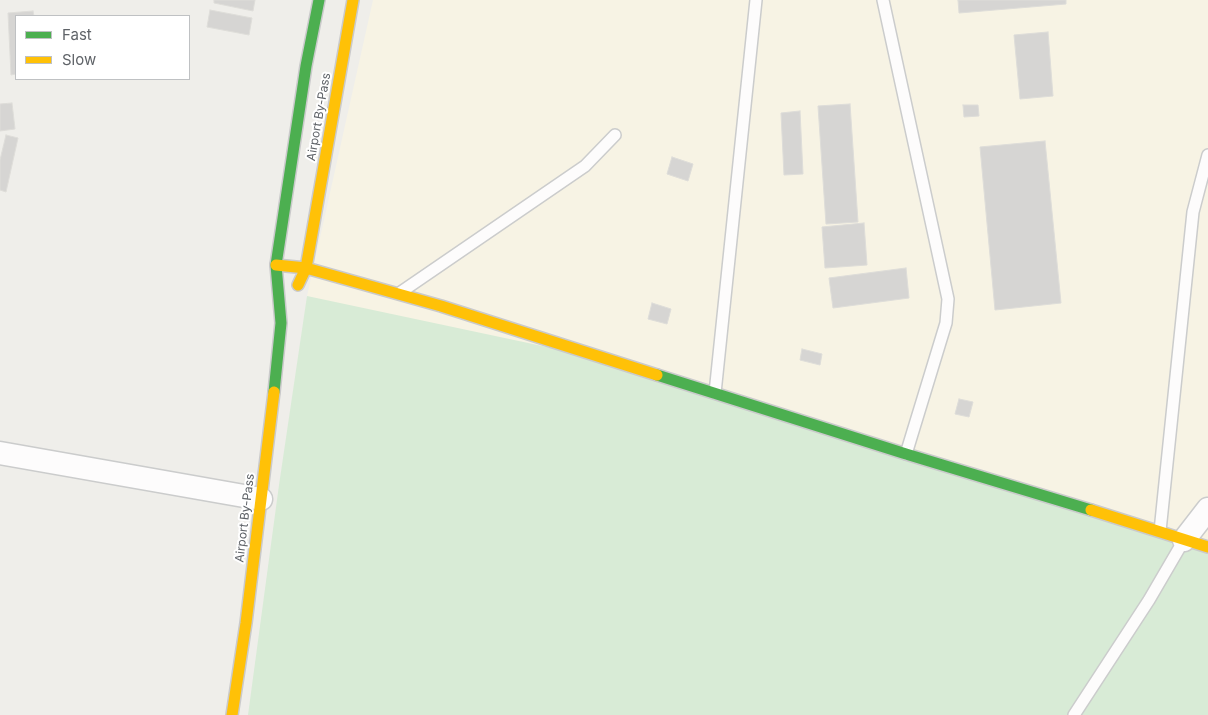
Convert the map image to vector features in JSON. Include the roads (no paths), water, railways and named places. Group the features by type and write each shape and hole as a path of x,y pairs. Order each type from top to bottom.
{"main road":[{"name":"Airport By-Pass","path":"232,715 246,623 281,323 276,265 306,66 320,0"},
{"name":"Airport By-Pass","path":"281,323 306,268 353,0"},
{"path":"276,265 306,268 441,306 906,454 1208,547"}],"street":[{"path":"0,453 261,499"},
{"path":"1184,540 1208,509"}],"lane":[{"path":"715,393 756,0"},
{"path":"883,0 948,299 946,323 906,454"},
{"path":"398,294 585,166 615,135"},
{"path":"1160,531 1193,212 1208,155"},
{"path":"1074,715 1149,600 1184,540"}]}
